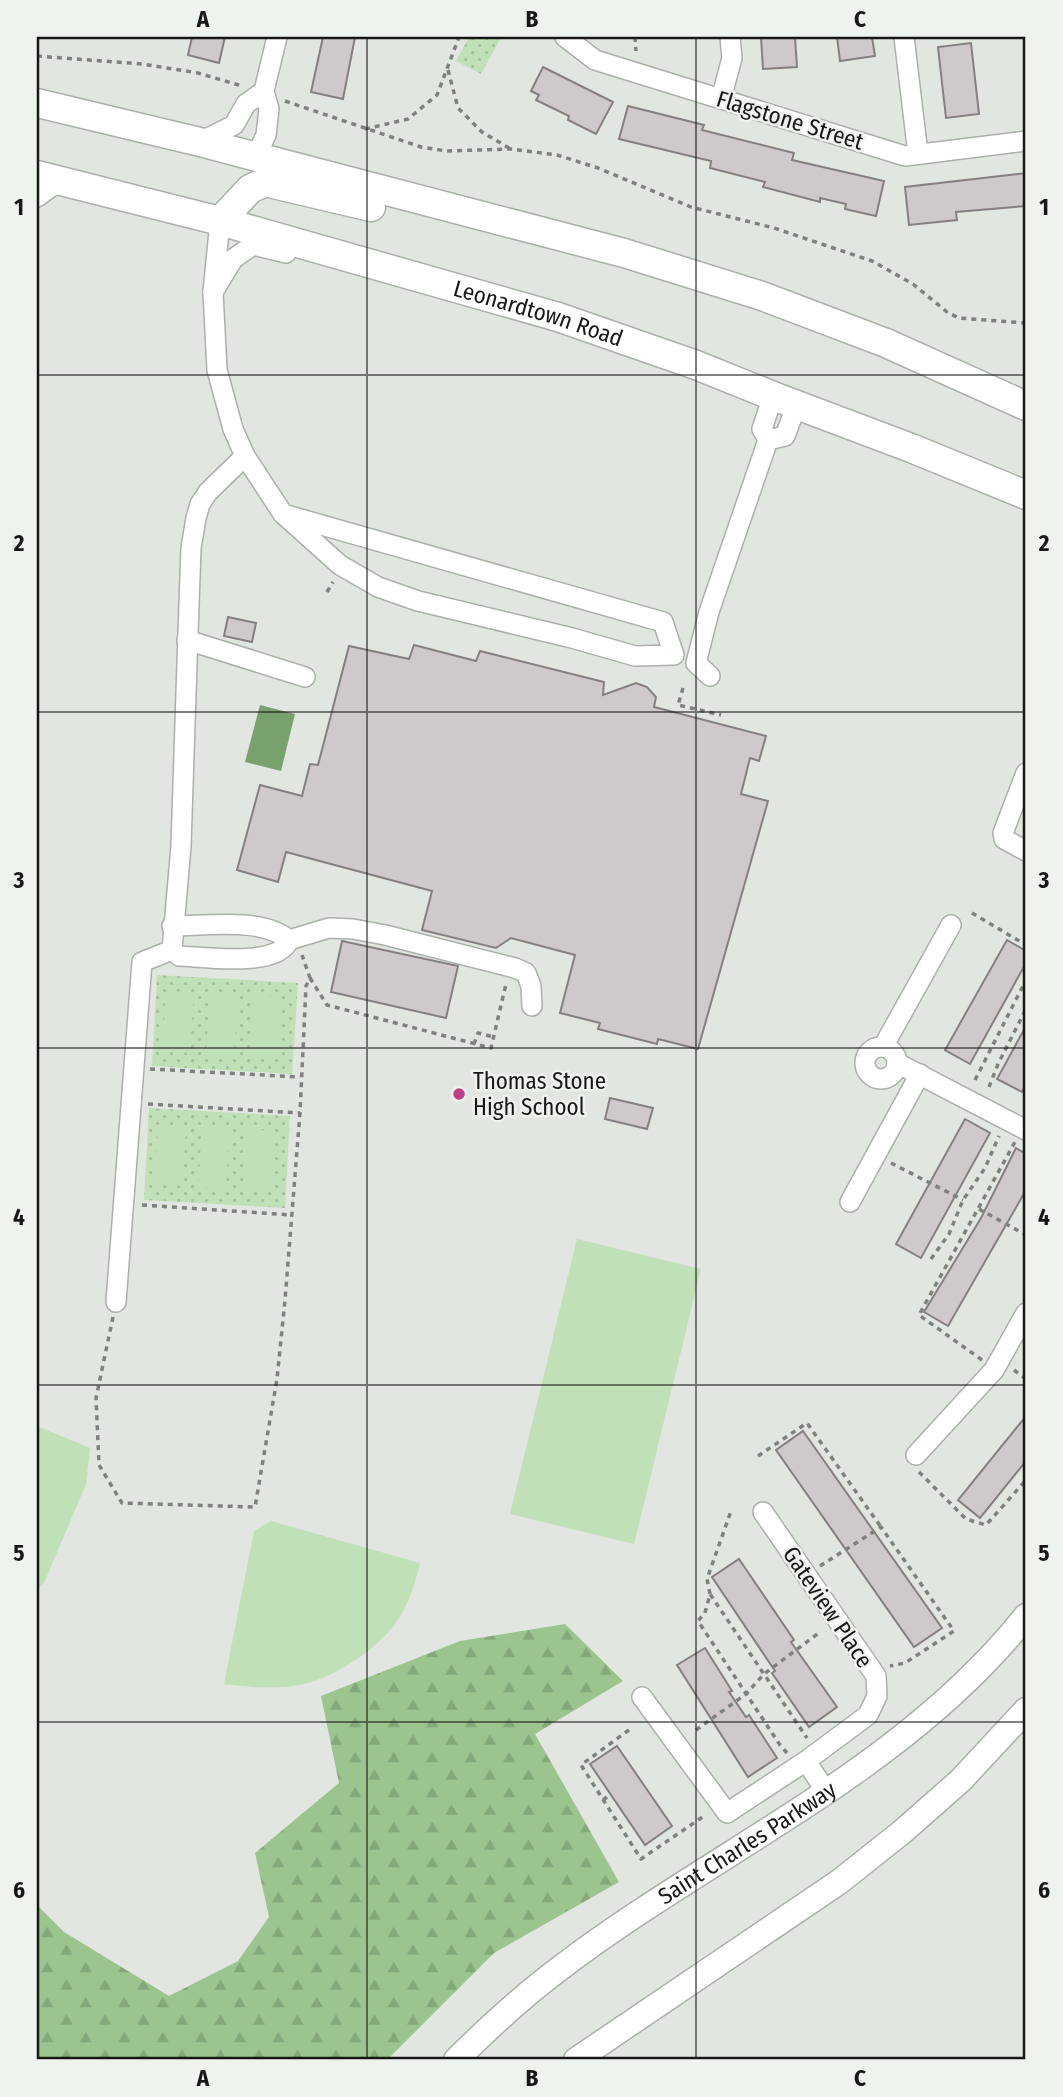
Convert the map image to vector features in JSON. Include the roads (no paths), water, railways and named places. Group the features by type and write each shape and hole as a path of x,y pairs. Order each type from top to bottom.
{"highway":[{"path":"37,103 200,142 624,253 762,296 1018,397"},
{"path":"53,185 134,184 193,199 216,198 256,158"},
{"path":"220,221 250,189 265,182 441,223 481,215"},
{"name":"Leonardtown Road","path":"53,185 220,221 558,317 696,365 911,447 1026,495"}],"main road":[{"name":"Saint Charles Parkway","path":"456,2060 559,1969 827,1793 919,1725 984,1666 1026,1616"},
{"path":"576,2060 839,1882 961,1780 1026,1710"}],"street":[{"path":"256,158 266,135 269,109 264,91 277,37"},
{"name":"Flagstone Street","path":"565,37 595,60 905,156 1026,141"},
{"path":"721,99 732,58 730,37"},
{"path":"904,37 918,154"},
{"path":"200,142 234,125 246,104 264,91"},
{"path":"220,221 214,292 217,370 233,429 245,456 283,514 340,565 379,587 418,601 635,656 674,655 663,622 283,514"},
{"path":"214,292 233,260 253,245 397,282 430,281"},
{"path":"710,676 696,663 709,612 768,440 762,429 785,400"},
{"path":"245,456 208,492 196,518 191,548 181,846 172,950 179,956 263,958 329,928 353,929 516,968 526,973 531,985 532,1006"},
{"path":"187,640 305,677"},
{"path":"1026,773 1003,833 1004,839 1026,851"},
{"path":"883,1047 951,925"},
{"path":"172,926 253,926 282,933 295,945"},
{"path":"116,1302 142,962 172,950"},
{"path":"883,1047 892,1051 897,1063 895,1071 886,1078 876,1078 868,1072 865,1062 869,1052 883,1047"},
{"path":"897,1063 1022,1134"},
{"path":"850,1202 920,1074"},
{"path":"917,1463 994,1370 1026,1313"},
{"name":"Gateview Place","path":"642,1697 727,1813 798,1759 868,1715 877,1696 876,1676 763,1512"},
{"path":"798,1759 827,1793"}],"place":[{"name":"Thomas Stone High School","path":"459,1094"}]}
